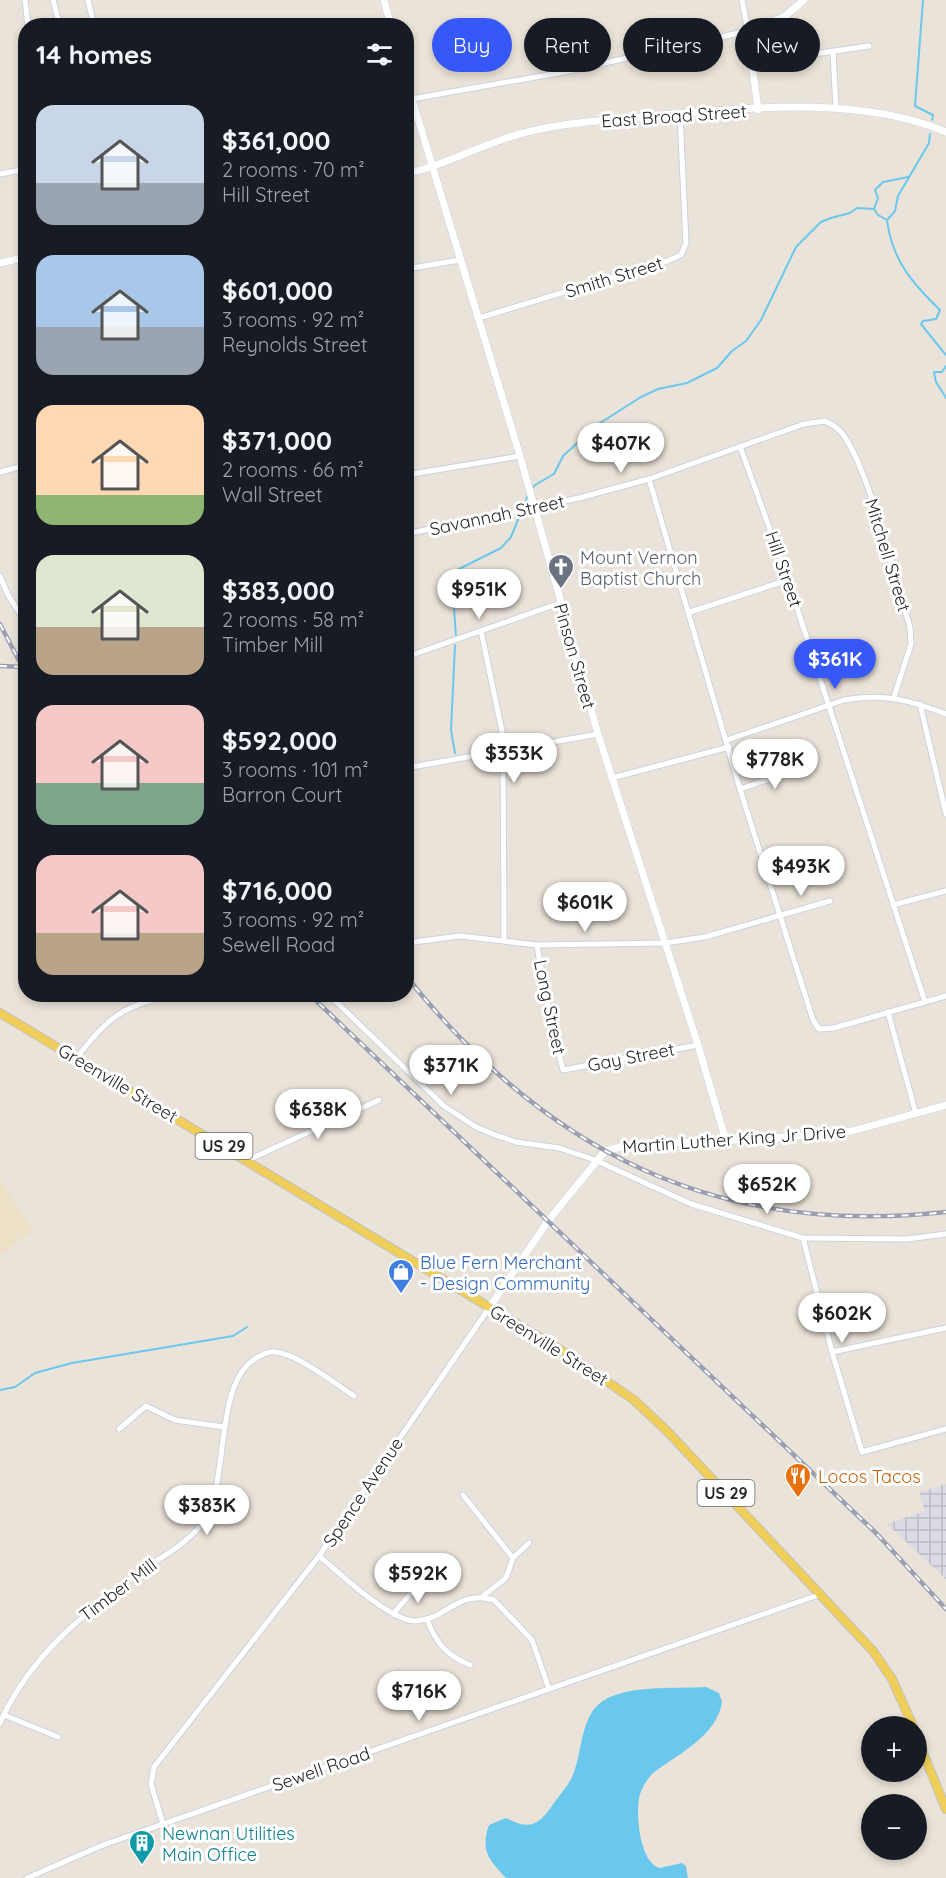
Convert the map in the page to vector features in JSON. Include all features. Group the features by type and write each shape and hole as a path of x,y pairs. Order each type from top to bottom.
{"main road":[{"name":"Greenville Street","path":"0,1013 566,1353 634,1400 668,1432 881,1660 908,1716"},
{"path":"927,1763 946,1809"}],"street":[{"path":"25,0 27,18"},
{"path":"53,0 58,18"},
{"path":"88,0 92,18"},
{"path":"384,0 390,18"},
{"path":"742,0 745,18"},
{"path":"781,18 804,0"},
{"path":"414,99 564,72 735,34"},
{"path":"820,54 869,46"},
{"path":"833,52 836,108"},
{"path":"753,72 758,110"},
{"name":"East Broad Street","path":"414,172 433,168 492,143 526,132 578,123 680,114 836,108 870,111 946,132"},
{"name":"Pinson Street","path":"414,114 433,168 520,456 598,734 698,1044 726,1141"},
{"name":"Smith Street","path":"479,318 681,255 686,243 680,114"},
{"path":"0,174 18,171"},
{"path":"0,263 18,259"},
{"path":"414,268 460,260"},
{"name":"Savannah Street","path":"414,532 534,508 649,478 804,424 828,423"},
{"name":"Mitchell Street","path":"828,423 841,432 847,441 866,485 910,627 911,644 894,697"},
{"name":"Hill Street","path":"740,446 789,580 827,706 925,1002"},
{"path":"414,474 520,456"},
{"path":"0,472 18,467"},
{"path":"649,478 778,915 813,1020 819,1029 839,1026 946,996"},
{"path":"0,576 8,595 18,610"},
{"path":"690,612 789,580"},
{"path":"414,654 560,603"},
{"path":"480,632 501,723 504,941"},
{"path":"727,740 859,697 894,697 946,714"},
{"path":"920,704 946,814"},
{"path":"414,767 598,734"},
{"path":"612,778 729,747"},
{"path":"740,789 802,768"},
{"path":"893,905 946,891"},
{"path":"414,942 460,936 537,945 665,943 705,937 830,901"},
{"name":"Long Street","path":"537,945 546,999 563,1070"},
{"path":"76,1059 90,1040 120,1011 145,1002"},
{"path":"336,1002 444,1106 495,1136 516,1142 559,1148 595,1160 691,1204 803,1238 907,1239 946,1234"},
{"path":"888,1012 916,1114"},
{"name":"Gay Street","path":"563,1070 698,1044"},
{"path":"248,1160 379,1100"},
{"name":"Martin Luther King Jr Drive","path":"595,1160 605,1151 628,1145 726,1141 852,1131 946,1105"},
{"name":"Spence Avenue","path":"163,1824 152,1784 154,1767 319,1556 548,1221 595,1160"},
{"path":"803,1238 832,1352 862,1452 946,1429"},
{"path":"832,1352 946,1328"},
{"name":"Timber Mill","path":"0,1723 33,1669 66,1630 182,1544 212,1510 224,1427 234,1392 244,1371 255,1358 271,1352 288,1355 354,1396"},
{"path":"119,1429 146,1406 175,1420 224,1427"},
{"path":"463,1496 513,1558"},
{"path":"483,1596 506,1578 513,1558 530,1543"},
{"path":"319,1556 393,1614 408,1620 427,1619 460,1600 483,1596 494,1599 532,1640 549,1689"},
{"path":"393,1614 424,1578"},
{"name":"Sewell Road","path":"27,1878 103,1845 821,1594"},
{"path":"427,1619 432,1635 441,1647 458,1660 470,1665"},
{"path":"4,1715 58,1737"}],"shaded area":[{"path":"0,1179 34,1231 0,1254"},
{"path":"946,1484 946,1579 887,1524 925,1511 919,1492"}],"water":[{"path":"706,1687 719,1693 722,1702 719,1714 705,1734 647,1780 640,1794 638,1812 640,1836 647,1857 660,1868 682,1863 686,1866 688,1878 506,1878 495,1866 488,1854 485,1842 489,1825 506,1818 528,1825 539,1821 544,1816 572,1777 588,1719 599,1704 621,1693 635,1690"}],"waterway":[{"path":"923,0 915,106 933,115 932,120"},
{"path":"930,134 929,143 898,196 895,211 887,220 893,247 905,270 940,310 936,319 923,321 921,324 946,355"},
{"path":"531,490 535,485 554,474 563,456 597,425 641,397 658,389 687,383 717,368 732,351 746,341 761,320 796,247 821,222 850,213 857,208 874,209 878,198 875,190 883,182 908,177"},
{"path":"874,209 878,215 887,220"},
{"path":"946,366 942,372 934,372 936,382 946,398"},
{"path":"456,638 452,575 455,571 501,548 511,537 528,495"},
{"path":"455,645 451,730 455,753"},
{"path":"0,1390 15,1387 35,1373 72,1363 233,1336 247,1327"}],"railway":[{"path":"0,624 18,659"},
{"path":"0,666 18,667"},
{"path":"414,985 460,1038 518,1091 579,1135 643,1170 712,1195 785,1211 863,1216 946,1212"},
{"path":"317,1002 876,1533 946,1609"}],"place":[{"name":"Mount Vernon Baptist Church","path":"561,590"},
{"name":"Blue Fern Merchant - Design Community","path":"401,1295"},
{"name":"Locos Tacos","path":"798,1499"},
{"name":"Newnan Utilities Main Office","path":"142,1866"}]}
